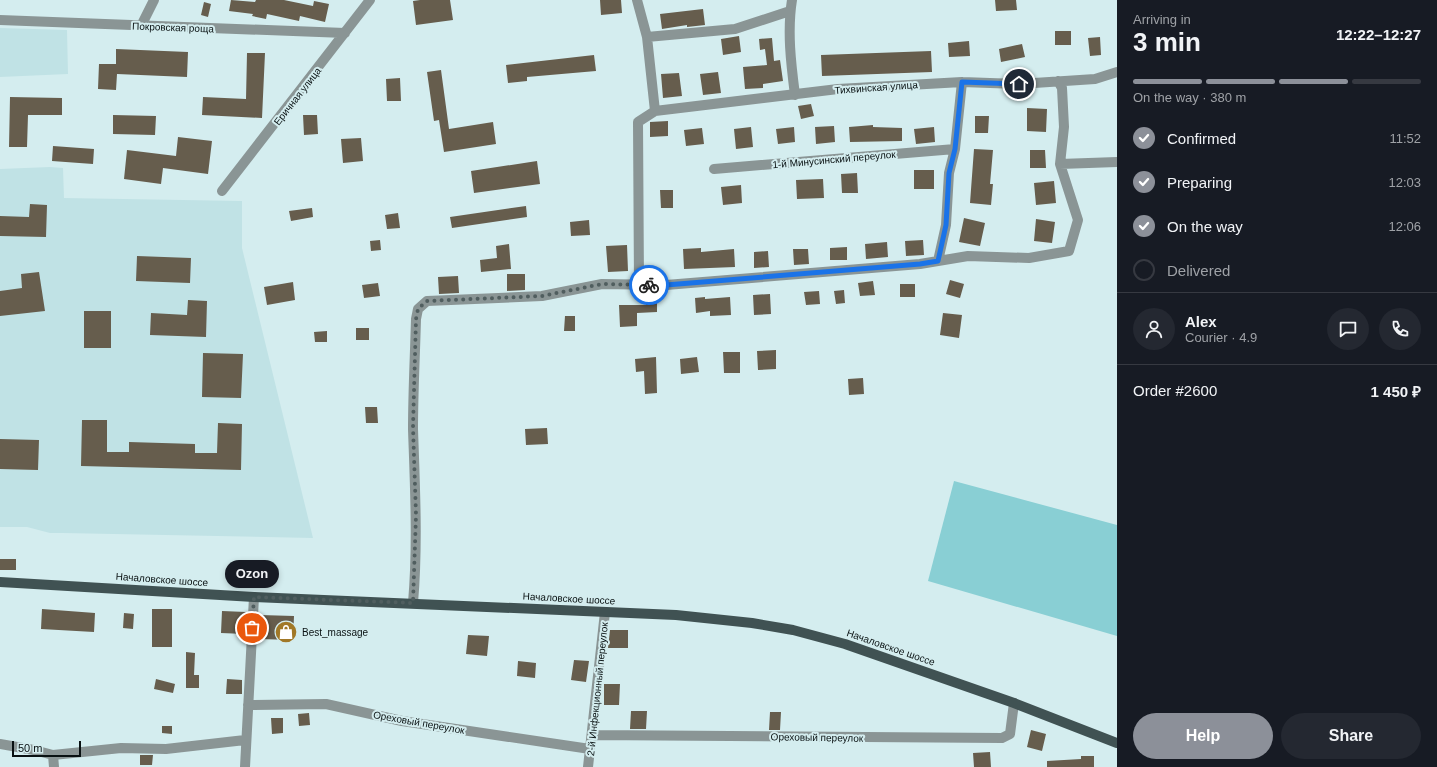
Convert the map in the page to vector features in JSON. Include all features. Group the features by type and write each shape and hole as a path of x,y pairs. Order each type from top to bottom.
{"main road":[{"name":"Началовское шоссе","path":"0,582 254,597 676,615 793,630 845,644 1014,703 1117,743"}],"street":[{"path":"141,26 154,0"},
{"name":"Еричная улица","path":"222,191 370,0"},
{"path":"637,0 647,37 655,112"},
{"path":"792,0 790,11 791,66 795,95"},
{"path":"647,37 735,29 790,11"},
{"name":"Покровская роща","path":"0,20 345,33"},
{"name":"Тихвинская улица","path":"640,285 638,122 655,112 838,89 962,82 1019,84 1095,79 1117,72"},
{"path":"413,603 416,515 413,427 416,319 418,309 427,301 542,296 602,284 666,285 920,264 968,256 1029,258 1069,251 1078,220 1060,164 1064,127 1062,88 1058,81"},
{"path":"938,261 946,225 949,173 955,149 962,82"},
{"name":"1-й Минусинский переулок","path":"714,169 955,149"},
{"path":"1060,164 1117,162"},
{"path":"245,767 245,740 254,597"},
{"name":"2-й Инфекционный переулок","path":"588,767 605,612"},
{"name":"Ореховый переулок","path":"592,735 1002,738 1010,734 1014,703"},
{"name":"Ореховый переулок","path":"248,705 326,704 402,721 590,749"},
{"path":"0,744 53,755 121,748 166,749 245,740"},
{"path":"53,755 54,767"}],"shaded area":[{"path":"0,28 67,30 68,74 0,77"},
{"path":"50,167 63,168 64,198 242,201 242,248 313,538 50,533 27,527 0,527 0,169"},
{"path":"954,481 1117,525 1117,636 928,581"}],"building":[{"path":"231,0 255,2 256,0 284,0 313,6 314,1 329,4 325,22 300,16 299,21 267,14 266,19 252,16 253,14 229,11"},
{"path":"450,0 453,20 416,25 413,1"},
{"path":"600,0 621,0 622,13 601,15"},
{"path":"995,0 1016,0 1017,10 996,11"},
{"path":"204,2 211,4 208,17 201,15"},
{"path":"703,9 705,25 687,27 687,25 662,29 660,14"},
{"path":"1055,31 1071,31 1071,45 1055,45"},
{"path":"739,36 741,52 723,55 721,39"},
{"path":"1100,37 1101,55 1090,56 1088,38"},
{"path":"772,38 774,61 780,60 783,81 763,84 763,88 745,89 743,67 767,65 765,49 760,50 759,39"},
{"path":"969,41 970,56 949,57 948,43"},
{"path":"1022,44 1025,57 1001,62 999,49"},
{"path":"116,49 188,52 187,77 117,74 116,90 98,89 99,64 116,64"},
{"path":"931,51 932,72 822,76 821,55"},
{"path":"247,53 265,53 262,118 202,115 203,97 246,99"},
{"path":"594,55 596,71 527,77 527,81 508,83 506,65"},
{"path":"441,70 449,129 493,122 496,144 444,152 439,120 434,121 427,72"},
{"path":"718,72 721,93 703,95 700,74"},
{"path":"679,73 682,96 663,98 661,74"},
{"path":"400,78 401,101 387,101 386,79"},
{"path":"10,97 62,98 62,115 28,115 27,147 9,147"},
{"path":"811,104 814,116 801,119 798,106"},
{"path":"1027,108 1047,109 1046,132 1027,131"},
{"path":"113,115 156,116 155,135 113,134"},
{"path":"303,115 317,115 318,134 304,135"},
{"path":"975,116 989,116 988,133 975,133"},
{"path":"668,121 668,136 650,137 650,122"},
{"path":"873,125 873,127 902,128 902,141 850,142 849,127"},
{"path":"834,126 835,142 816,144 815,127"},
{"path":"751,127 753,147 736,149 734,129"},
{"path":"794,127 795,142 778,144 776,129"},
{"path":"934,127 935,142 916,144 914,129"},
{"path":"702,128 704,144 686,146 684,130"},
{"path":"178,137 212,141 208,174 163,168 161,184 124,179 127,150 176,156"},
{"path":"361,138 363,161 343,163 341,139"},
{"path":"53,146 94,149 93,164 52,161"},
{"path":"974,149 993,150 990,184 993,184 991,205 970,203"},
{"path":"1030,150 1045,150 1046,168 1030,168"},
{"path":"537,161 540,184 474,193 471,171"},
{"path":"914,170 934,170 934,189 914,189"},
{"path":"857,173 858,193 842,193 841,174"},
{"path":"823,179 824,198 797,199 796,180"},
{"path":"1054,181 1056,203 1036,205 1034,183"},
{"path":"741,185 742,203 723,205 721,187"},
{"path":"660,190 673,190 673,208 661,208"},
{"path":"30,204 47,205 46,237 0,236 0,216 29,217"},
{"path":"526,206 527,217 452,228 450,217"},
{"path":"312,208 313,217 291,221 289,211"},
{"path":"398,213 400,228 387,229 385,215"},
{"path":"964,218 985,223 980,246 959,242"},
{"path":"1036,219 1055,222 1052,243 1034,241"},
{"path":"589,220 590,235 571,236 570,222"},
{"path":"380,240 381,250 371,251 370,241"},
{"path":"923,240 924,255 906,256 905,241"},
{"path":"887,242 888,257 866,259 865,244"},
{"path":"509,244 511,269 481,272 480,260 497,258 496,246"},
{"path":"627,245 628,271 608,272 606,246"},
{"path":"847,247 847,260 830,260 830,248"},
{"path":"701,248 701,252 734,249 735,267 684,269 683,249"},
{"path":"793,249 808,249 809,264 794,265"},
{"path":"768,251 769,267 754,268 754,252"},
{"path":"137,256 191,258 190,283 136,281"},
{"path":"39,272 45,311 0,316 0,291 22,288 21,274"},
{"path":"507,274 525,274 525,290 507,291"},
{"path":"458,276 459,293 439,294 438,277"},
{"path":"950,280 964,284 960,298 946,294"},
{"path":"873,281 875,295 860,296 858,283"},
{"path":"293,282 295,300 267,305 264,287"},
{"path":"378,283 380,296 364,298 362,285"},
{"path":"900,284 915,284 915,297 900,297"},
{"path":"844,290 845,303 836,304 834,291"},
{"path":"819,291 820,304 806,305 804,292"},
{"path":"770,294 771,314 754,315 753,295"},
{"path":"705,297 705,299 730,297 731,315 710,316 710,311 696,313 695,298"},
{"path":"646,298 657,298 657,312 637,313 637,326 620,327 619,305 646,305"},
{"path":"188,300 207,301 206,337 150,335 151,313 187,315"},
{"path":"84,311 111,311 111,348 84,348"},
{"path":"943,313 962,315 959,338 940,335"},
{"path":"565,316 575,316 575,331 564,331"},
{"path":"356,328 369,328 369,340 356,340"},
{"path":"327,331 327,342 315,342 314,332"},
{"path":"776,350 776,369 758,370 757,351"},
{"path":"723,352 740,352 740,373 724,373"},
{"path":"203,353 243,354 241,398 202,397"},
{"path":"656,357 657,393 645,394 644,371 636,372 635,359"},
{"path":"697,357 699,372 681,374 680,359"},
{"path":"863,378 864,394 849,395 848,379"},
{"path":"365,407 377,407 378,423 366,423"},
{"path":"82,420 107,420 107,452 129,452 129,442 195,444 195,453 217,453 218,423 242,424 241,470 81,466"},
{"path":"547,428 548,444 526,445 525,429"},
{"path":"0,439 39,440 38,470 0,469"},
{"path":"0,559 16,559 16,570 0,570"},
{"path":"42,609 95,613 94,632 41,629"},
{"path":"152,609 172,609 172,647 152,647"},
{"path":"222,611 246,612 245,634 221,633"},
{"path":"124,613 134,614 133,629 123,628"},
{"path":"260,615 294,616 293,640 259,639"},
{"path":"610,630 628,630 628,648 608,648"},
{"path":"468,635 489,636 487,656 466,654"},
{"path":"186,652 195,653 194,675 199,675 199,688 186,688"},
{"path":"574,660 589,661 586,682 571,680"},
{"path":"518,661 536,663 535,678 517,676"},
{"path":"156,679 175,684 173,693 154,689"},
{"path":"227,679 242,680 242,694 226,694"},
{"path":"604,684 620,684 619,705 604,705"},
{"path":"631,711 647,711 646,729 630,729"},
{"path":"770,712 781,712 780,730 769,730"},
{"path":"309,713 310,725 299,726 298,714"},
{"path":"271,718 283,718 283,733 272,734"},
{"path":"162,726 172,726 172,734 162,733"},
{"path":"1031,730 1046,734 1042,751 1027,747"},
{"path":"990,752 991,767 974,767 973,753"},
{"path":"140,755 153,755 152,765 140,765"},
{"path":"1081,756 1094,756 1094,767 1047,767 1047,761 1081,759"}],"way so far":[{"path":"252,628 254,597 413,603 416,515 413,427 416,319 418,309 427,301 542,296 602,284 649,285"}],"place":[{"name":"Ozon","path":"252,628"},
{"name":"Best_massage","path":"286,632"}],"route":[{"path":"649,285 666,285 920,264 938,261 946,225 949,194 949,173 955,149 962,82 1019,84"}]}
